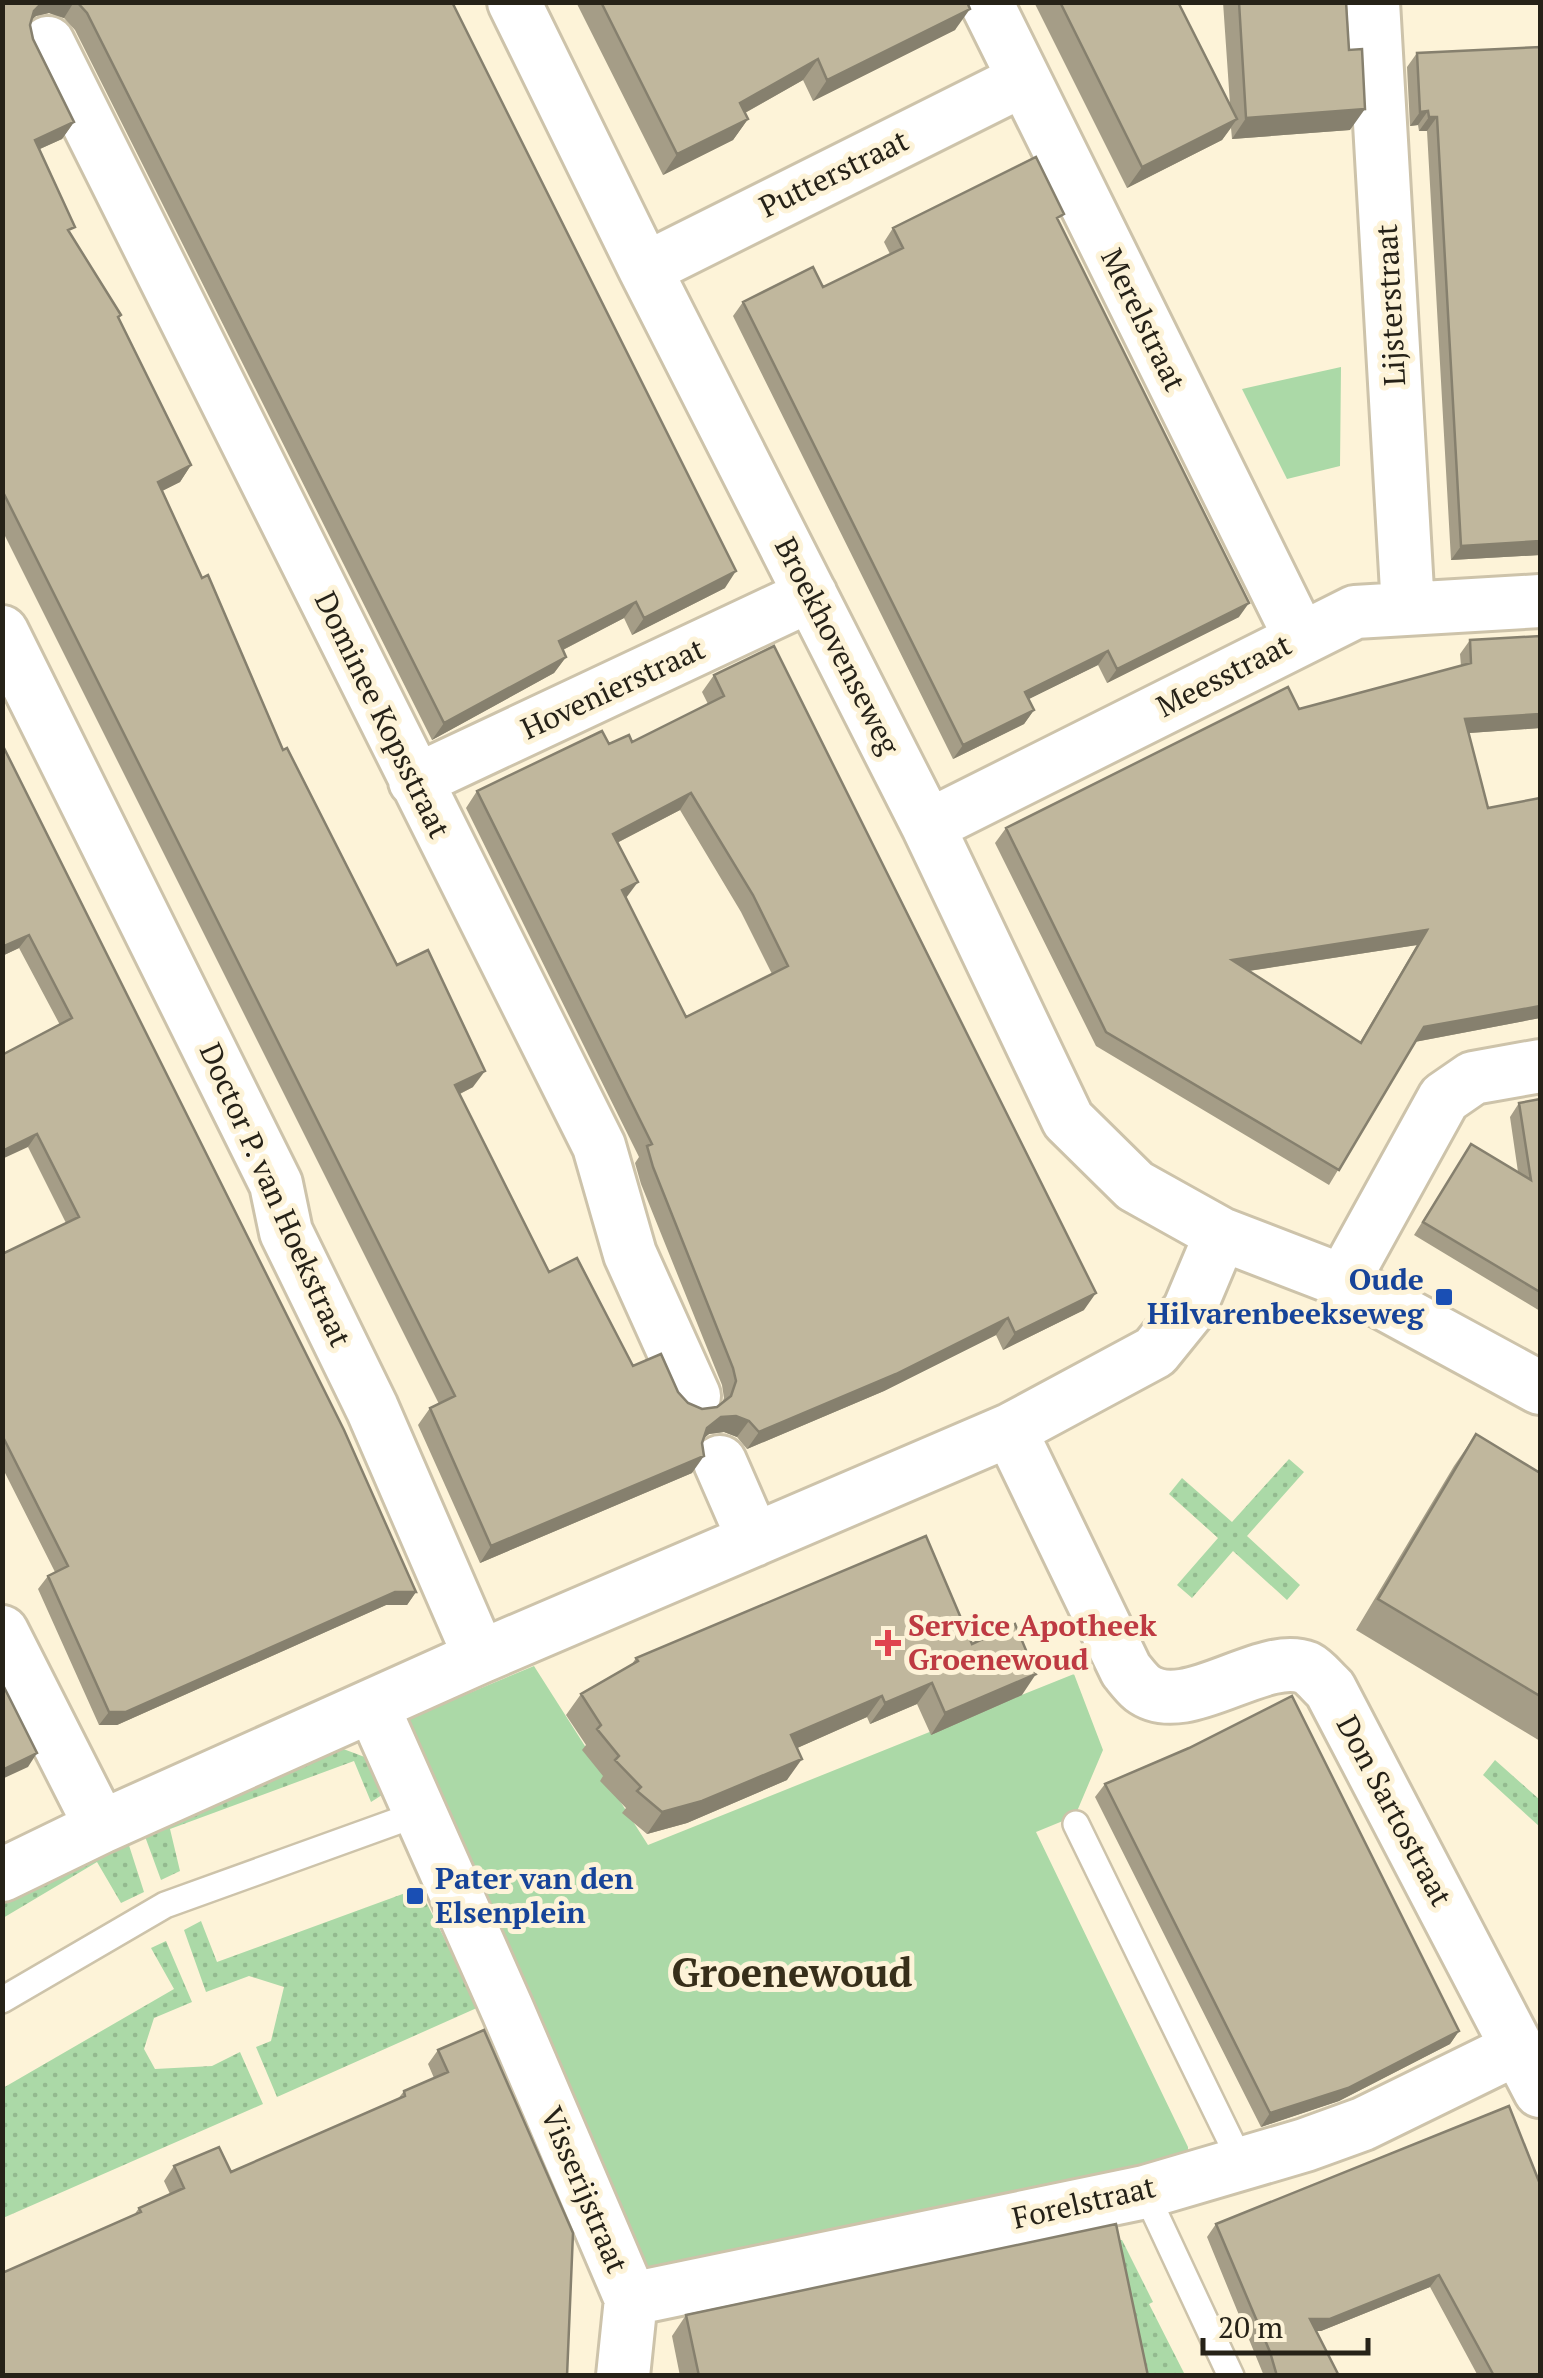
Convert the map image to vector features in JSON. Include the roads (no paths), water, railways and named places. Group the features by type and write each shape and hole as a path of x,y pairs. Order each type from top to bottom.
{"street":[{"name":"Broekhovenseweg","path":"514,2 928,826 1068,1120 1135,1186 1221,1234"},
{"name":"Merelstraat","path":"986,2 1300,637"},
{"name":"Lijsterstraat","path":"1373,2 1408,608"},
{"name":"Dominee Kopsstraat","path":"48,43 599,1146 630,1254 694,1396"},
{"name":"Putterstraat","path":"645,269 1023,80"},
{"name":"Hovenierstraat","path":"415,781 812,596"},
{"name":"Meesstraat","path":"928,826 1355,612 1540,602"},
{"name":"Doctor P. van Hoekstraat","path":"2,632 276,1184 286,1232 372,1408 480,1658"},
{"path":"1343,1281 1444,1098 1473,1078 1540,1066"},
{"path":"2,1875 100,1827 480,1658 1010,1430 1156,1352 1189,1310 1221,1234 1343,1281 1540,1388"},
{"name":"Don Sartostraat","path":"1010,1430 1126,1670 1144,1690 1166,1696 1210,1690 1278,1665 1308,1668 1330,1689 1529,2070"},
{"path":"720,1462 754,1540"},
{"path":"2,1632 100,1827"},
{"path":"373,1707 420,1812"},
{"name":"Visserijstraat","path":"420,1812 630,2299 623,2376"},
{"name":"Forelstraat","path":"630,2299 1145,2192 1305,2145 1529,2070"}],"lane":[{"path":"2,2000 165,1905 420,1812"},
{"path":"1076,1824 1241,2162"},
{"path":"1145,2192 1231,2376"}],"place":[{"name":"Oude Hilvarenbeekseweg","path":"1444,1297"},
{"name":"Service Apotheek Groenewoud","path":"888,1643"},
{"name":"Pater van den Elsenplein","path":"415,1896"}],"district":[{"name":"Groenewoud","path":"792,1973"}]}
